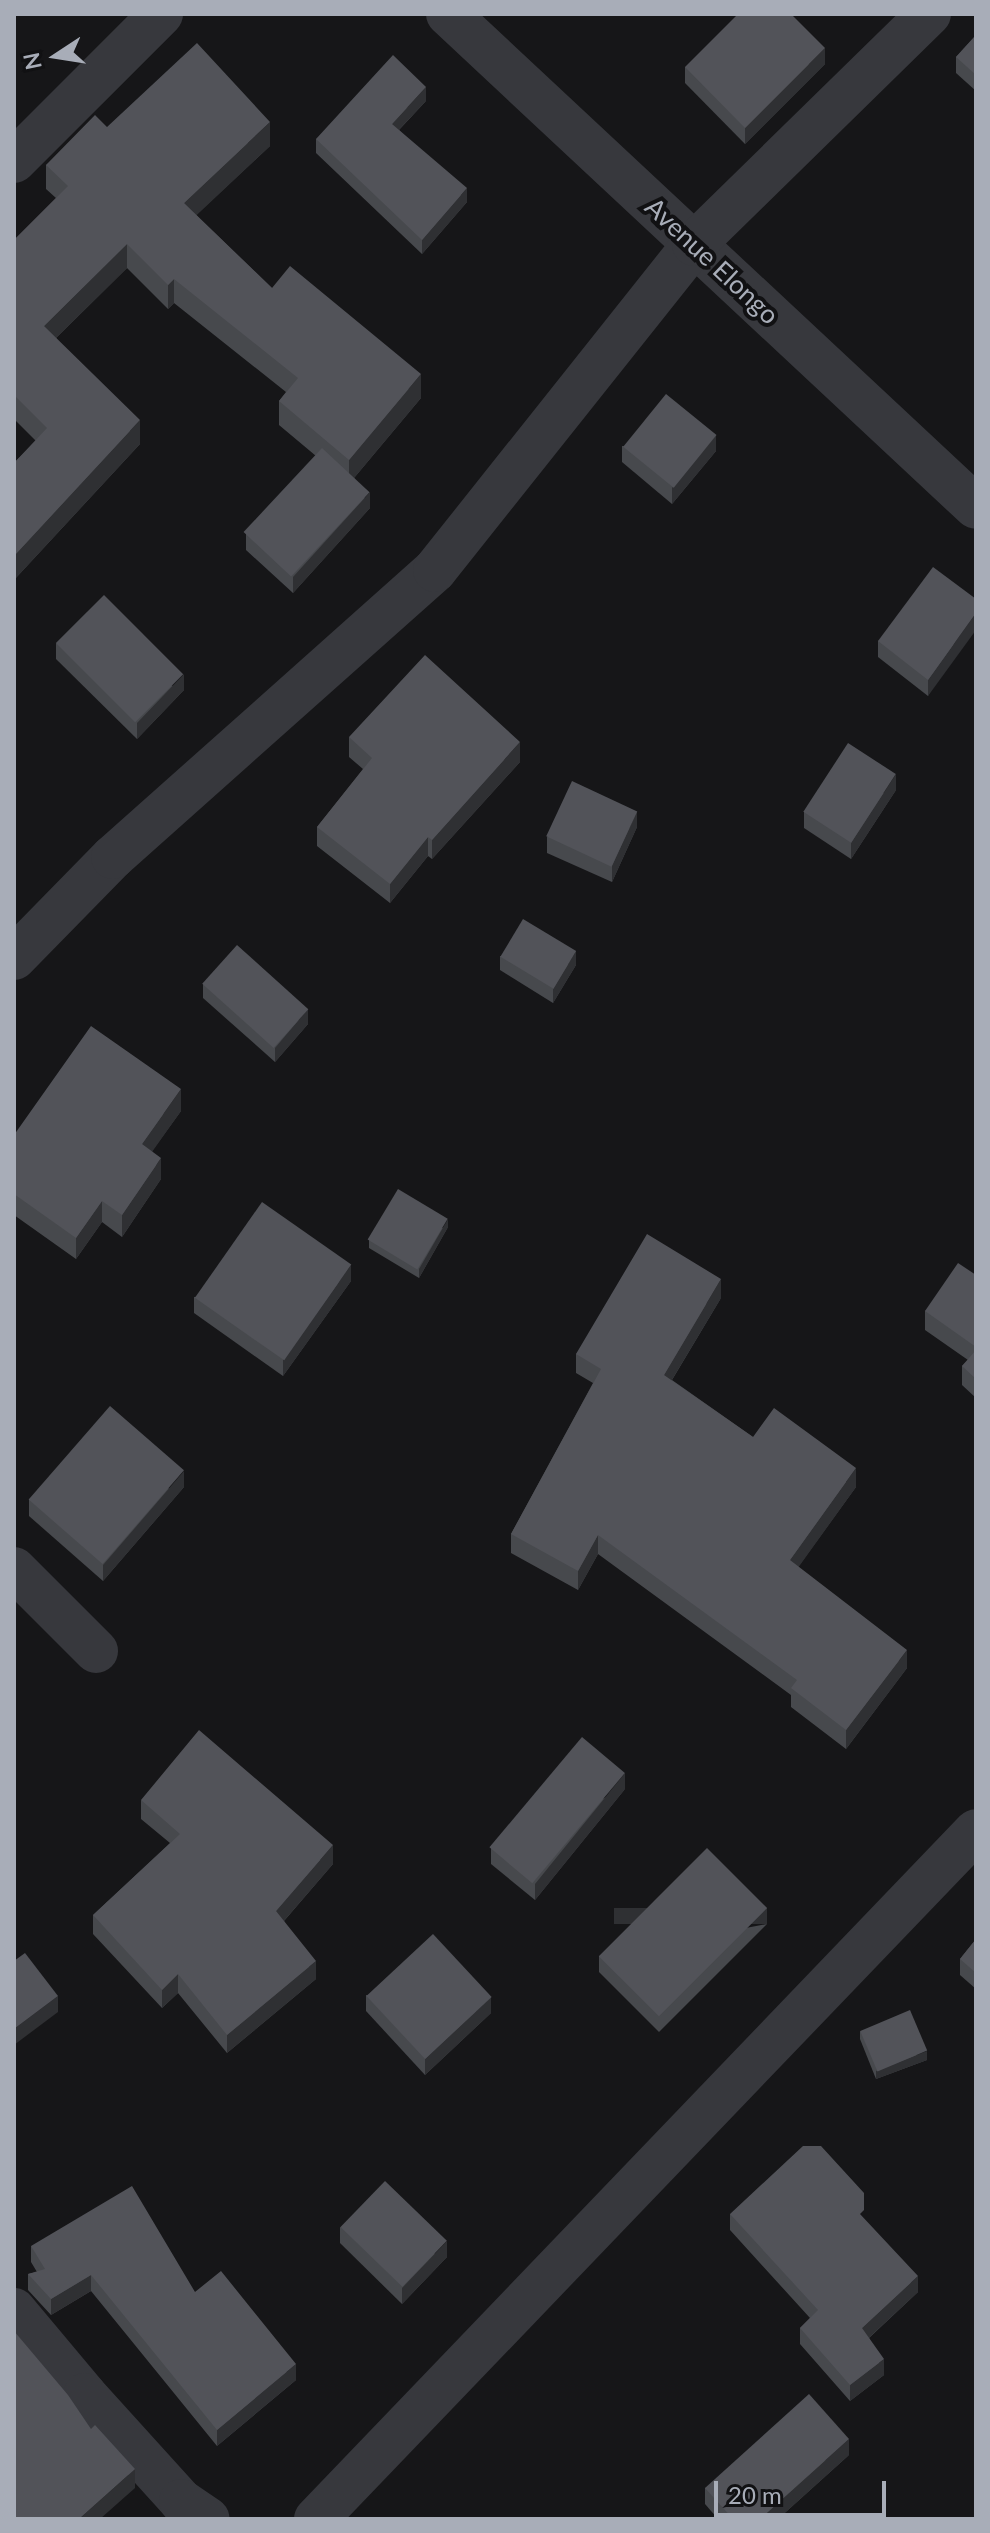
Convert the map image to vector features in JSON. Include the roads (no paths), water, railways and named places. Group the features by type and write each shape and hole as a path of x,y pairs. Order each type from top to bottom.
{"street":[{"path":"14,161 161,14"},
{"name":"Avenue Elongo","path":"448,14 976,507"},
{"path":"14,958 113,857 435,570 694,244 929,14"},
{"path":"14,1569 96,1651"},
{"path":"316,2519 976,1831"},
{"path":"14,2310 181,2501 208,2519"}]}
